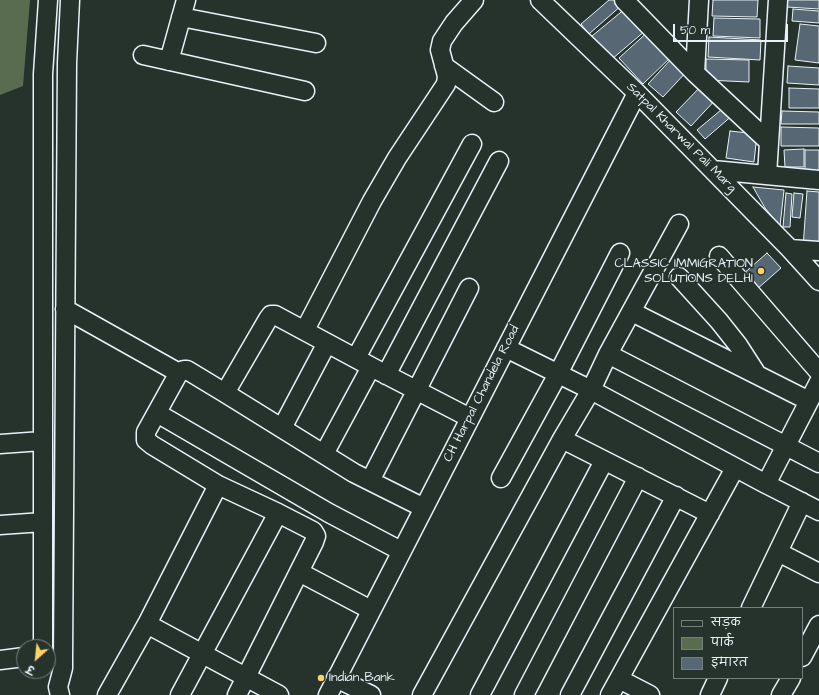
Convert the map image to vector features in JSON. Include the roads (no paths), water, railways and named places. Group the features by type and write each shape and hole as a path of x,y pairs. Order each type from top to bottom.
{"street":[{"path":"43,639 43,74 48,0"},
{"path":"55,639 65,309 67,63 70,0"},
{"path":"169,61 186,0"},
{"path":"305,330 372,202 397,158 446,84 448,78 440,50 444,37 474,0"},
{"name":"Satpal Kharwal Pali Marg","path":"540,0 637,93 790,249 819,281"},
{"path":"624,0 695,73 769,142"},
{"path":"695,73 699,0"},
{"path":"767,175 778,0"},
{"path":"181,17 316,43"},
{"path":"143,55 305,91"},
{"path":"444,66 494,102"},
{"name":"CH Harpal Chandela Road","path":"328,695 637,93"},
{"path":"356,358 472,144"},
{"path":"324,454 378,371 499,161"},
{"path":"713,170 819,180"},
{"path":"422,695 562,439 591,390 608,354 679,224"},
{"path":"790,249 819,251"},
{"path":"501,478 558,374 620,253"},
{"path":"719,256 819,372"},
{"path":"679,277 719,321 738,345 756,374"},
{"path":"370,481 470,288"},
{"path":"65,309 179,373"},
{"path":"632,312 809,401"},
{"path":"225,393 268,319 271,315 277,315 378,371 470,418"},
{"path":"282,428 328,343"},
{"path":"506,348 591,390 735,468 819,511"},
{"path":"608,354 819,463"},
{"path":"237,695 316,536 313,531 218,485 148,443 145,437 146,432 179,373 187,370 354,473 424,508"},
{"path":"766,484 819,382"},
{"path":"157,413 329,513 401,551"},
{"path":"562,439 710,514"},
{"path":"0,444 42,440"},
{"path":"480,695 604,461"},
{"path":"610,695 735,468"},
{"path":"524,695 638,477"},
{"path":"107,695 146,624 218,485"},
{"path":"570,695 676,496"},
{"path":"752,607 802,502"},
{"path":"180,695 278,513"},
{"path":"0,524 43,522"},
{"path":"778,552 819,573"},
{"path":"299,572 371,610"},
{"path":"146,624 279,695"},
{"path":"803,655 819,625"},
{"path":"56,656 62,668 59,691"},
{"path":"0,660 16,658"},
{"path":"336,678 371,695"},
{"path":"619,678 647,694"},
{"path":"52,679 59,691"},
{"path":"710,695 718,679"},
{"path":"781,695 790,679"}],"place":[{"name":"CLASSIC IMMIGRATION SOLUTIONS DELHI","path":"761,271"},
{"name":"Indian Bank","path":"321,678"}]}
